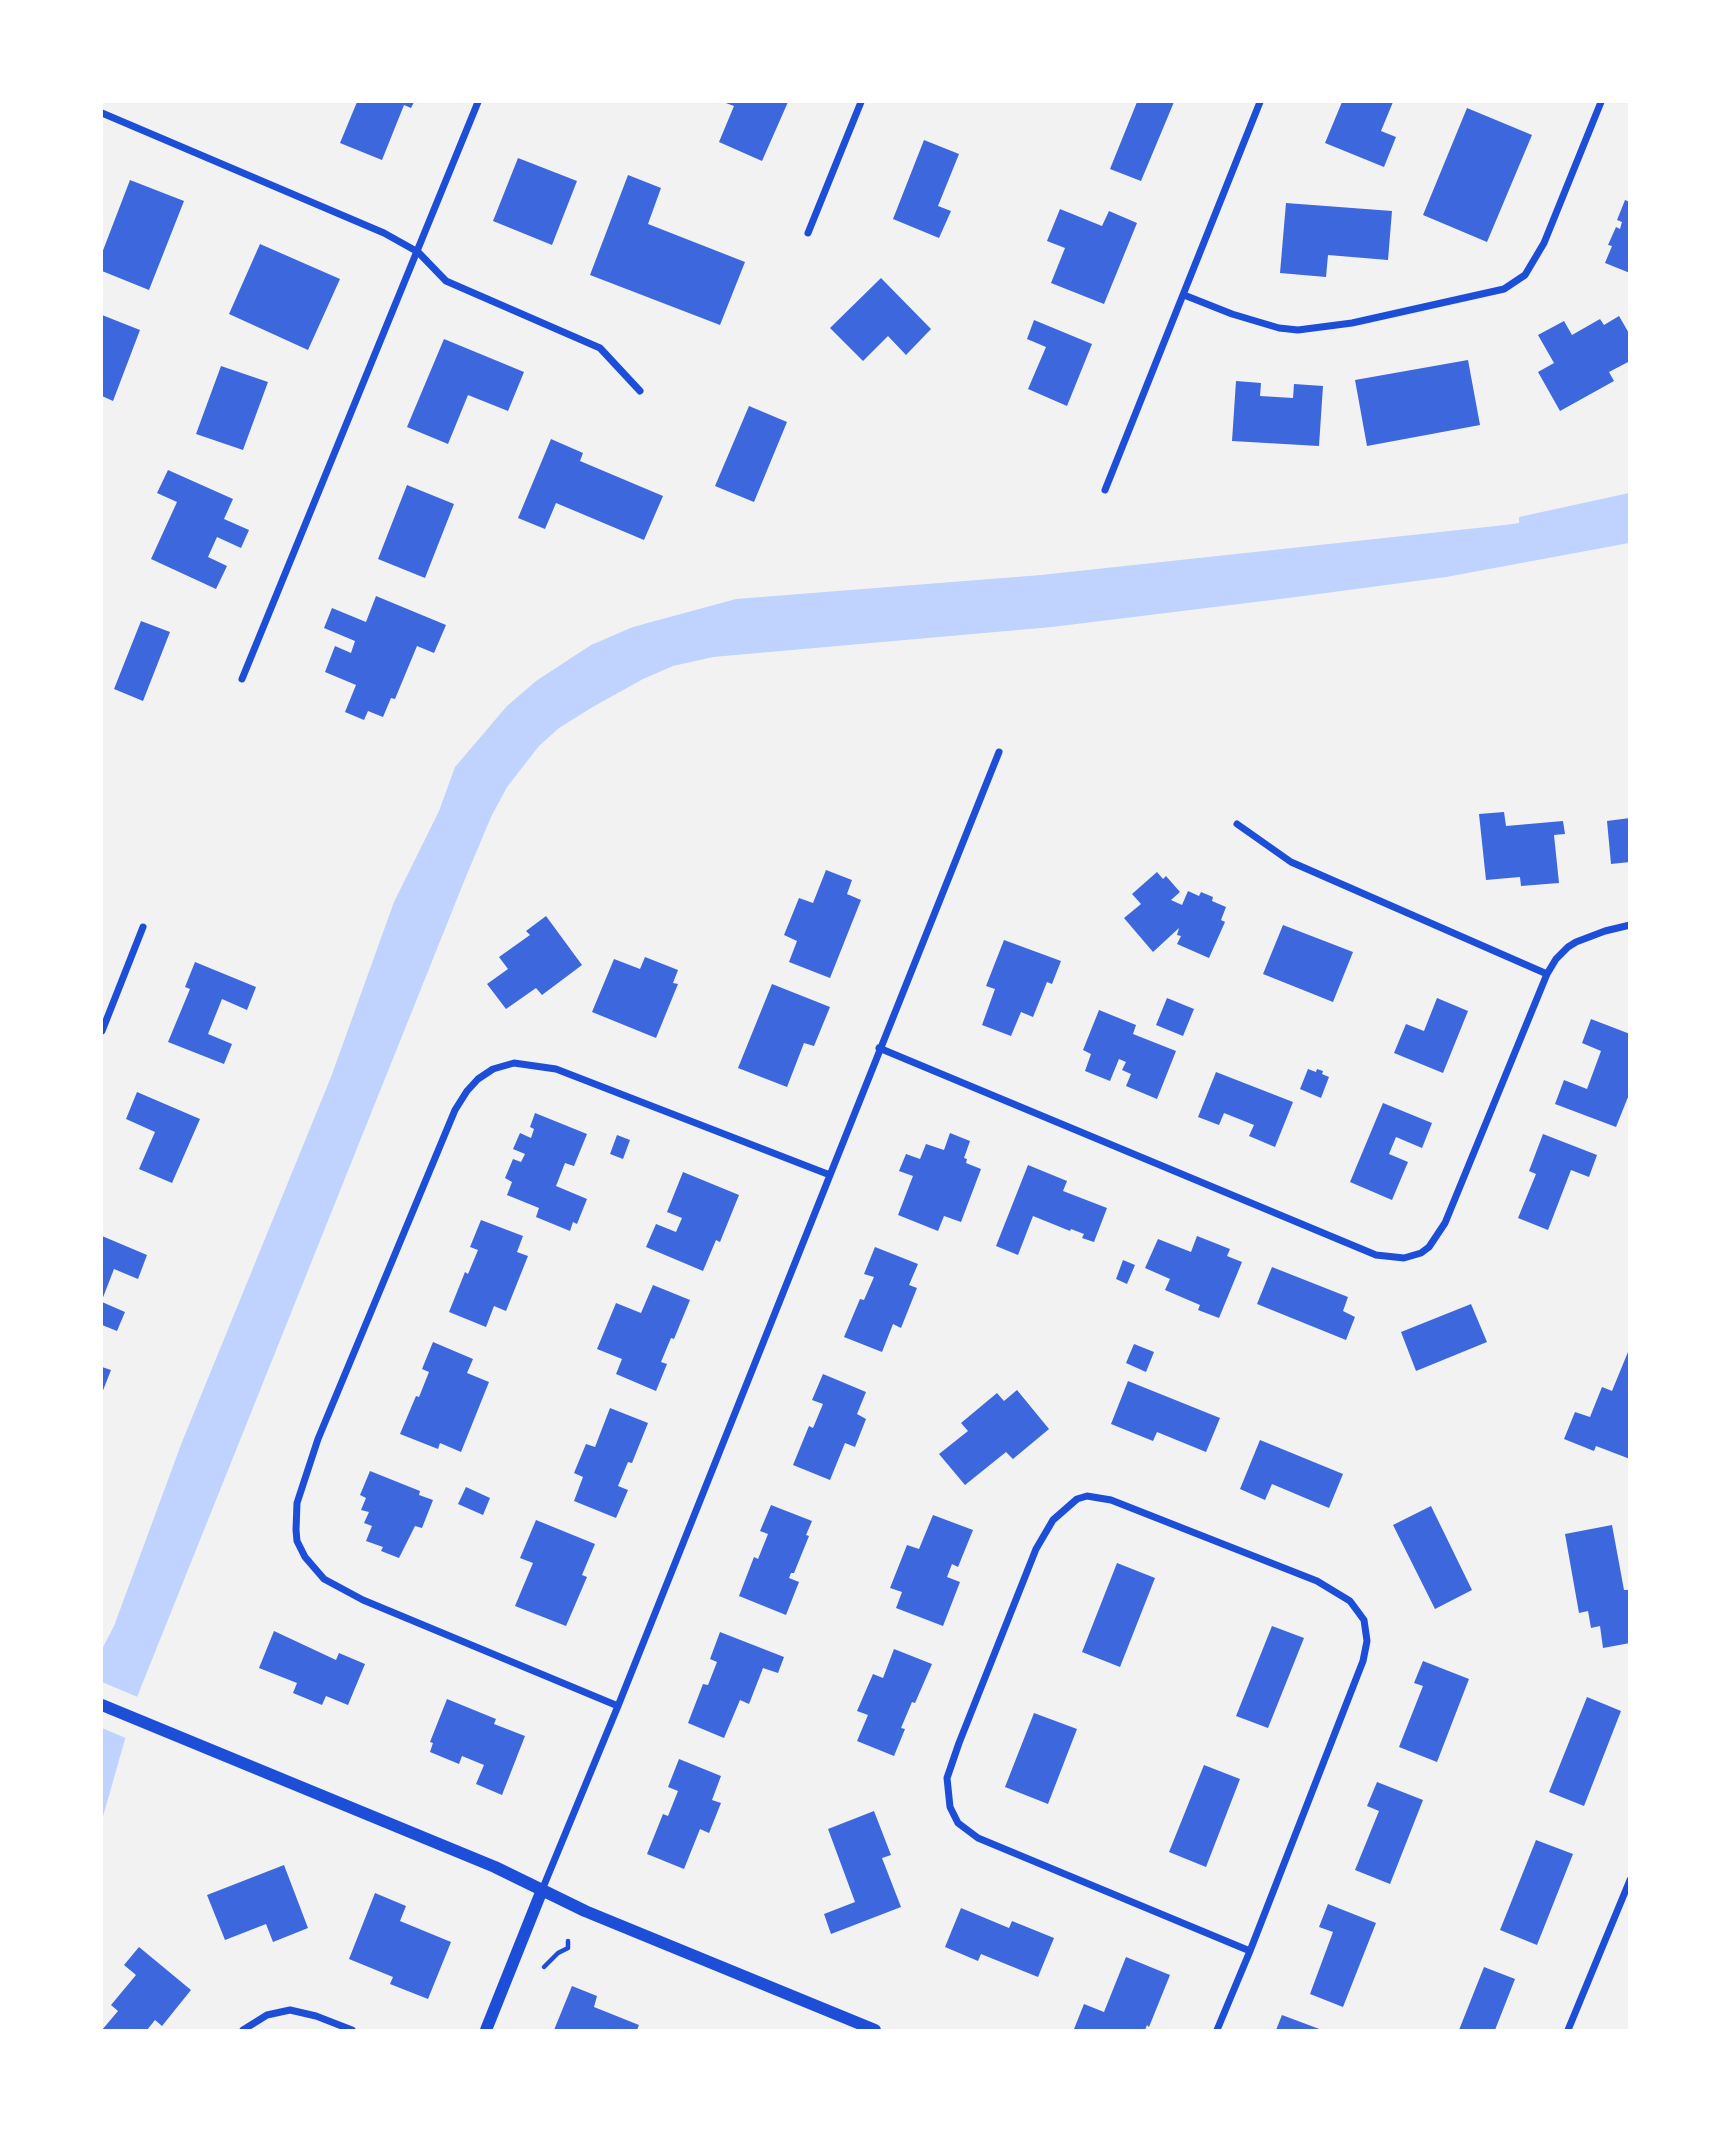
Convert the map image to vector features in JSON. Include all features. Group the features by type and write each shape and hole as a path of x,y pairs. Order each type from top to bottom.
{"street":[{"path":"242,679 478,102"},
{"path":"808,233 861,102"},
{"path":"1105,489 1260,102"},
{"path":"1184,295 1233,314 1279,328 1298,330 1352,323 1491,293 1514,284 1534,263 1544,243 1601,102"},
{"path":"102,113 384,233 418,252 446,281 600,348 640,391"},
{"path":"486,2031 999,752"},
{"path":"1237,824 1291,862 1547,974"},
{"path":"879,1048 1377,1255 1412,1257 1429,1247 1445,1223 1547,974 1556,960 1576,942 1629,925"},
{"path":"102,1031 143,927"},
{"path":"618,1706 354,1595 324,1578 304,1557 297,1541 297,1503 318,1439 455,1110 478,1079 493,1069 514,1063 556,1069 830,1175"},
{"path":"1217,2031 1250,1951 1366,1651 1367,1631 1364,1620 1350,1601 1317,1581 1111,1500 1087,1496 1077,1499 1053,1520 1040,1542 947,1778 950,1807 958,1823 990,1843 1250,1951"},
{"path":"102,1705 495,1867 585,1911 875,2031"},
{"path":"1568,2031 1629,1880"},
{"path":"243,2031 254,2021 267,2015 290,2010 316,2016 352,2031"}],"path":[{"path":"544,1967 558,1952 568,1948 568,1941"}],"water":[{"path":"1629,493 1629,543 1446,577 1296,597 1052,627 713,657 673,666 643,679 559,728 539,746 507,787 465,879 137,1697 102,1820 102,1649 114,1626 182,1442 331,1077 394,902 439,811 455,767 507,706 536,681 591,645 633,627 736,599 1041,575 1505,525 1519,523 1519,517"}],"pier":[{"path":"102,1682 140,1698 128,1739 102,1728"}],"building":[{"path":"357,102 414,102 411,108 404,105 382,160 340,143"},
{"path":"723,102 788,102 762,161 719,142 734,106"},
{"path":"1137,102 1174,102 1141,181 1110,169"},
{"path":"1342,102 1393,102 1381,131 1396,137 1384,167 1325,143"},
{"path":"1467,108 1532,135 1487,242 1423,215"},
{"path":"924,140 959,154 938,206 951,211 939,238 893,219"},
{"path":"518,158 577,181 552,245 493,221"},
{"path":"628,175 661,188 648,224 745,262 720,325 590,275"},
{"path":"130,180 184,201 149,290 102,271 102,253"},
{"path":"1625,200 1630,202 1630,273 1605,263 1612,246 1608,245 1616,227 1620,229 1622,222 1617,220"},
{"path":"1286,203 1392,211 1388,260 1328,255 1326,277 1280,273"},
{"path":"1060,209 1102,226 1109,211 1137,223 1104,304 1051,283 1065,248 1047,241"},
{"path":"260,244 340,279 308,350 229,314"},
{"path":"881,278 931,329 906,355 888,336 863,361 830,328"},
{"path":"102,315 140,330 113,401 102,396"},
{"path":"1619,316 1630,335 1630,361 1609,372 1614,381 1560,411 1538,372 1554,363 1538,335 1564,321 1572,335 1600,319 1604,325"},
{"path":"1034,320 1092,344 1067,406 1028,389 1046,347 1027,339"},
{"path":"444,339 524,372 508,411 468,395 448,444 407,427"},
{"path":"1468,360 1480,425 1367,446 1355,380"},
{"path":"221,366 268,382 243,450 196,434"},
{"path":"1236,381 1261,383 1260,396 1293,398 1294,384 1323,386 1319,446 1232,441"},
{"path":"749,406 787,422 754,502 715,486"},
{"path":"551,439 583,453 580,461 663,496 644,540 556,503 545,529 518,518"},
{"path":"168,470 233,499 224,519 249,530 241,548 217,537 208,557 227,566 216,589 151,559 177,502 157,493"},
{"path":"407,485 454,504 425,578 378,559"},
{"path":"376,596 446,625 434,653 417,646 395,699 391,698 383,717 368,711 364,720 345,712 356,685 325,672 335,646 351,653 355,641 324,628 332,608 366,622"},
{"path":"141,621 170,632 143,701 114,689"},
{"path":"1504,812 1506,826 1563,821 1565,834 1554,835 1559,883 1521,886 1520,877 1486,880 1479,814"},
{"path":"1630,818 1630,862 1611,864 1607,821"},
{"path":"826,870 852,880 847,894 861,900 830,978 789,962 797,941 784,935 799,898 813,903"},
{"path":"1157,872 1163,879 1166,876 1180,892 1171,900 1182,905 1188,891 1199,896 1201,892 1226,907 1221,920 1225,922 1209,958 1177,944 1181,936 1177,935 1179,928 1153,952 1124,918 1141,904 1132,894"},
{"path":"546,916 582,965 542,995 536,988 506,1009 487,984 508,969 499,957 530,935 526,931"},
{"path":"1283,925 1353,952 1333,1002 1263,974"},
{"path":"1004,940 1061,961 1052,984 1047,982 1033,1017 1021,1012 1011,1036 982,1025 995,989 986,986"},
{"path":"645,957 678,970 673,983 678,984 656,1038 592,1012 614,959 640,969"},
{"path":"195,962 256,987 247,1010 222,999 208,1034 232,1044 224,1064 168,1042 190,989 185,987"},
{"path":"772,984 830,1007 814,1046 804,1043 787,1087 738,1068"},
{"path":"1167,998 1194,1009 1183,1036 1156,1025"},
{"path":"1437,998 1468,1011 1443,1073 1394,1053 1406,1024 1424,1031"},
{"path":"1099,1010 1136,1025 1133,1034 1176,1051 1157,1099 1126,1086 1131,1074 1122,1070 1126,1062 1119,1059 1110,1081 1085,1071 1091,1054 1083,1050"},
{"path":"1591,1019 1630,1034 1630,1092 1616,1127 1555,1104 1564,1080 1587,1089 1601,1051 1582,1043"},
{"path":"1308,1069 1323,1071 1322,1074 1329,1077 1321,1098 1300,1089"},
{"path":"1216,1072 1293,1102 1275,1147 1249,1136 1254,1125 1224,1113 1219,1125 1198,1117"},
{"path":"137,1092 200,1119 172,1183 139,1169 155,1132 126,1119"},
{"path":"1383,1103 1432,1123 1422,1148 1396,1137 1389,1154 1408,1162 1392,1200 1350,1182"},
{"path":"535,1113 587,1134 574,1166 565,1163 556,1186 587,1199 577,1224 573,1222 570,1231 536,1217 539,1208 507,1195 512,1182 505,1178 513,1159 521,1162 525,1154 513,1149 520,1133 531,1138 534,1129 530,1127"},
{"path":"950,1133 970,1141 964,1158 967,1159 966,1163 981,1169 961,1222 944,1216 938,1231 898,1215 913,1176 899,1171 906,1154 920,1159 926,1144 944,1150"},
{"path":"1543,1134 1597,1155 1589,1177 1571,1170 1548,1230 1518,1218 1536,1174 1529,1171"},
{"path":"617,1135 630,1140 623,1159 610,1154"},
{"path":"1028,1165 1067,1181 1063,1191 1107,1208 1094,1242 1082,1238 1084,1234 1033,1216 1018,1255 996,1246"},
{"path":"683,1172 739,1195 720,1242 716,1240 703,1271 646,1247 656,1224 676,1232 682,1218 667,1212"},
{"path":"481,1220 523,1236 517,1252 528,1256 506,1311 494,1306 486,1327 449,1312 465,1272 468,1274 478,1250 470,1247"},
{"path":"102,1236 147,1255 138,1279 114,1269 102,1300"},
{"path":"1197,1236 1230,1249 1227,1256 1242,1262 1219,1318 1198,1310 1200,1305 1165,1290 1170,1279 1145,1268 1158,1239 1191,1252"},
{"path":"875,1247 918,1264 909,1285 917,1288 901,1328 893,1324 882,1352 844,1337 860,1299 864,1300 874,1277 864,1274"},
{"path":"1123,1260 1135,1265 1127,1284 1116,1279"},
{"path":"1272,1267 1348,1297 1343,1311 1355,1317 1346,1340 1257,1304"},
{"path":"653,1285 690,1300 661,1362 667,1364 656,1391 616,1374 622,1359 597,1349 616,1303 641,1313"},
{"path":"102,1302 125,1312 117,1331 102,1325"},
{"path":"1471,1304 1487,1342 1416,1371 1401,1332"},
{"path":"433,1342 473,1359 467,1373 489,1382 461,1452 440,1443 438,1449 400,1434 429,1372 422,1369"},
{"path":"1134,1344 1154,1352 1146,1372 1126,1363"},
{"path":"1630,1347 1630,1459 1596,1446 1594,1451 1564,1439 1575,1412 1590,1417 1602,1387 1612,1391"},
{"path":"102,1367 111,1370 102,1393"},
{"path":"823,1374 866,1392 857,1414 866,1419 855,1447 845,1443 830,1480 793,1465 809,1426 813,1428 823,1404 812,1400"},
{"path":"1128,1381 1220,1418 1206,1452 1157,1432 1153,1441 1111,1424"},
{"path":"1017,1390 1049,1429 1013,1459 1006,1452 965,1485 939,1454 968,1431 961,1423 997,1393 1004,1401"},
{"path":"610,1408 648,1423 632,1463 628,1462 618,1486 628,1490 616,1518 574,1501 583,1477 574,1473 586,1444 595,1447"},
{"path":"1260,1440 1343,1474 1329,1508 1272,1484 1265,1500 1240,1489"},
{"path":"370,1471 420,1491 419,1495 433,1500 422,1528 415,1526 399,1558 381,1551 383,1547 366,1541 372,1526 364,1523 369,1512 361,1510 366,1498 360,1495"},
{"path":"466,1487 490,1498 483,1515 458,1504"},
{"path":"771,1505 812,1521 806,1535 809,1536 794,1573 791,1573 789,1578 799,1582 786,1615 739,1596 754,1557 758,1559 768,1534 760,1531"},
{"path":"1431,1506 1472,1590 1435,1609 1393,1525"},
{"path":"933,1515 973,1530 958,1567 952,1564 947,1577 960,1582 943,1626 896,1608 902,1592 890,1588 907,1545 919,1549"},
{"path":"536,1520 595,1544 582,1575 587,1577 566,1626 515,1606 533,1563 520,1558"},
{"path":"1612,1525 1624,1590 1630,1590 1630,1643 1603,1648 1600,1626 1591,1628 1588,1611 1579,1613 1565,1534"},
{"path":"1117,1563 1155,1578 1120,1667 1082,1652"},
{"path":"1272,1626 1304,1638 1268,1728 1236,1716"},
{"path":"274,1631 336,1660 339,1653 365,1664 348,1705 326,1696 322,1705 293,1693 297,1683 259,1668"},
{"path":"720,1632 784,1657 778,1673 763,1668 749,1704 740,1700 724,1738 688,1723 703,1684 708,1685 717,1662 710,1659"},
{"path":"894,1649 932,1664 901,1728 905,1729 894,1756 857,1741 868,1715 857,1711 873,1674 883,1678"},
{"path":"1423,1661 1469,1679 1437,1762 1399,1747 1423,1686 1414,1683"},
{"path":"1587,1697 1621,1711 1584,1806 1549,1792"},
{"path":"447,1699 496,1719 494,1724 525,1736 502,1795 476,1784 484,1765 462,1756 459,1764 430,1752 433,1743 430,1742"},
{"path":"1034,1713 1077,1729 1048,1804 1005,1787"},
{"path":"679,1759 721,1776 712,1800 721,1803 709,1833 700,1829 684,1869 647,1854 663,1814 668,1816 678,1791 668,1787"},
{"path":"1204,1765 1240,1779 1206,1867 1169,1852"},
{"path":"1377,1782 1423,1800 1390,1884 1355,1870 1379,1811 1367,1806"},
{"path":"874,1811 891,1855 882,1858 901,1907 831,1934 824,1914 855,1902 828,1829"},
{"path":"1536,1840 1573,1854 1537,1945 1500,1930"},
{"path":"284,1865 308,1928 273,1942 266,1924 225,1940 207,1895"},
{"path":"375,1893 406,1906 400,1921 451,1942 428,1999 390,1984 393,1977 349,1959"},
{"path":"1328,1904 1376,1923 1343,2007 1310,1994 1333,1932 1319,1927"},
{"path":"961,1908 1009,1928 1012,1921 1054,1938 1038,1977 981,1954 978,1961 945,1947"},
{"path":"139,1947 191,1990 162,2026 155,2020 147,2030 102,2030 118,2011 111,2005 136,1975 124,1965"},
{"path":"1126,1957 1170,1975 1149,2027 1147,2025 1145,2030 1074,2029 1084,2004 1104,2012"},
{"path":"1484,1967 1515,1979 1495,2030 1459,2030"},
{"path":"572,1986 597,1996 594,2007 639,2025 637,2030 554,2030"},
{"path":"1282,2015 1322,2030 1276,2030"}]}
